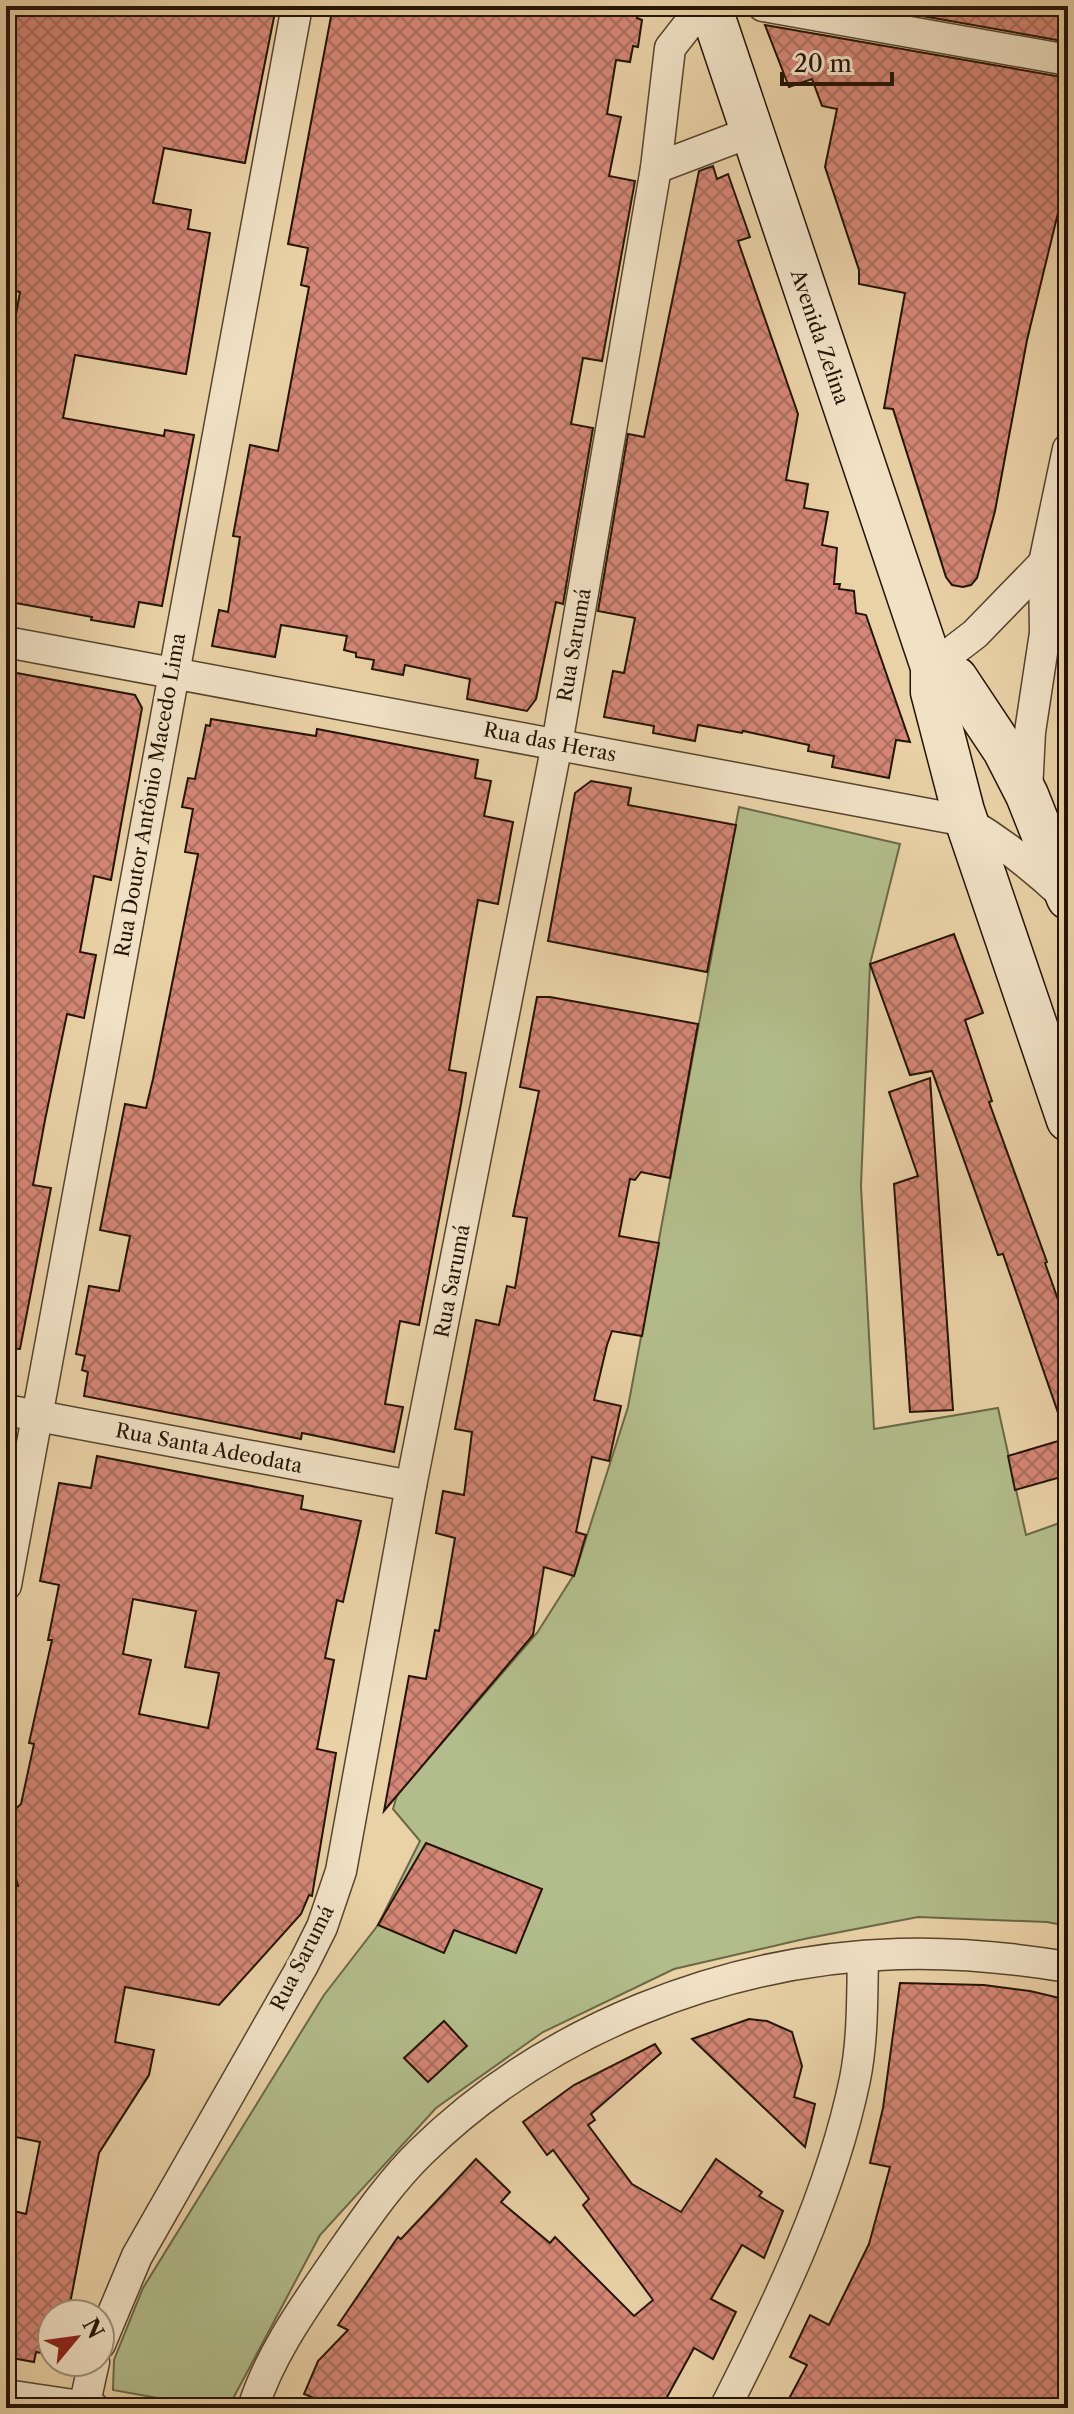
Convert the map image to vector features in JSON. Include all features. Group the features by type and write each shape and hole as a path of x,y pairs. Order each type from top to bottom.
{"main road":[{"name":"Avenida Zelina","path":"710,6 932,667 932,692 966,821 1068,1120"},
{"path":"932,667 956,678 1004,750 1027,795 1068,899"}],"street":[{"name":"Rua Doutor Antônio Macedo Lima","path":"6,1585 297,6"},
{"name":"Rua Sarumá","path":"116,2306 137,2256 322,1927 341,1871 411,1486 557,744 656,168 670,48 703,6"},
{"path":"763,6 1068,60"},
{"path":"656,168 751,132"},
{"path":"1027,795 1026,764 1068,449"},
{"path":"932,667 975,634 1052,558"},
{"name":"Rua das Heras","path":"6,642 966,821 999,840 1032,865 1068,899"},
{"name":"Rua Santa Adeodata","path":"6,1410 411,1486"},
{"path":"253,2408 296,2319 376,2202 421,2151 495,2088 575,2040 642,2008 724,1980 815,1961 899,1954 995,1956 1068,1967"},
{"path":"725,2408 779,2301 827,2181 855,2077 862,2013 863,1957"},
{"path":"6,2395 89,2407 92,2378"}],"green space":[{"path":"739,807 900,844 870,964 861,1186 874,1429 998,1408 1026,1535 1068,1520 1068,1926 1047,1922 918,1917 804,1939 674,1969 543,2032 436,2108 320,2235 228,2408 113,2390 116,2355 143,2288 324,1995 378,1925 420,1841 393,1809 397,1795 537,1633 575,1573 628,1407"}],"building":[{"path":"37,6 245,6 275,12 245,163 164,148 153,203 191,210 188,229 210,233 186,374 75,355 63,418 164,436 165,430 194,435 162,606 139,602 134,627 10,602 14,588 6,587 6,486 13,458 6,456 6,371 20,292 6,289 6,9 36,14"},
{"path":"333,6 583,6 637,16 642,20 638,47 633,46 630,62 616,60 607,114 621,117 609,176 635,181 602,361 583,358 571,424 593,428 563,604 556,602 536,699 527,711 467,699 470,679 405,665 403,675 372,669 374,660 356,657 356,653 344,650 347,636 281,625 275,657 212,646 219,610 228,612 240,537 233,536 250,445 278,451 309,287 301,285 308,248 288,244"},
{"path":"866,6 1068,6 1068,42"},
{"path":"765,25 1068,78 1068,172 1027,340 995,511 977,578 971,585 952,585 946,577 893,409 884,408 905,293 859,284 859,270 825,167 837,109 822,106 812,79 789,87"},
{"path":"713,166 717,179 728,174 750,237 738,241 798,414 786,480 808,484 804,508 828,512 822,545 837,548 834,584 840,584 839,589 854,591 856,613 866,615 910,742 896,740 889,778 832,767 834,756 808,751 809,745 698,725 695,741 653,733 654,726 604,717 613,671 624,673 635,618 598,611 628,434 644,437 699,171"},
{"path":"6,671 135,695 142,708 111,880 94,876 80,952 96,955 84,1018 67,1014 45,1120 33,1185 51,1188 20,1349 6,1348"},
{"path":"211,719 316,736 317,729 478,760 475,778 491,781 484,816 513,822 498,904 478,900 449,1070 466,1073 461,1104 419,1325 400,1321 385,1404 403,1407 394,1452 302,1433 301,1439 84,1396 88,1372 82,1370 85,1356 76,1354 89,1286 119,1291 130,1236 100,1230 125,1104 146,1108 153,1079 198,854 185,852 193,809 182,807 188,778 195,779 206,725 210,726"},
{"path":"591,781 631,788 628,805 736,825 707,972 548,941 575,793"},
{"path":"954,934 983,1013 965,1020 992,1101 989,1102 1068,1328 1068,1426 1063,1427 1003,1254 998,1255 932,1071 910,1075 870,964"},
{"path":"537,997 698,1024 670,1178 641,1172 635,1180 630,1179 619,1236 659,1243 642,1336 612,1331 607,1345 594,1400 621,1406 609,1461 592,1457 576,1532 586,1535 574,1576 544,1567 533,1635 384,1811 409,1676 426,1679 435,1630 439,1631 455,1538 436,1533 443,1491 464,1495 472,1432 455,1429 476,1320 499,1325 507,1286 515,1288 527,1218 513,1216 539,1091 520,1087"},
{"path":"930,1078 953,1410 910,1412 894,1184 918,1176 889,1092"},
{"path":"1068,1438 1068,1475 1015,1490 1008,1456"},
{"path":"97,1456 303,1496 301,1509 361,1521 343,1602 337,1600 325,1658 334,1660 317,1749 336,1753 312,1896 309,1895 301,1914 219,2005 125,1987 115,2042 154,2050 149,2075 99,2153 71,2298 36,2298 34,2362 6,2357 6,2209 26,2214 40,2142 6,2135 6,1883 18,1886 6,1838 9,1836 12,1812 21,1804 34,1744 29,1743 52,1640 48,1640 59,1585 40,1581 59,1483 91,1488","holes":["133,1599 196,1611 185,1667 219,1673 208,1728 139,1714 151,1660 123,1654"]},
{"path":"426,1843 542,1889 516,1953 454,1930 444,1953 378,1925"},
{"path":"900,1983 984,1985 1068,2000 1068,2408 784,2408 807,2365 790,2357 810,2315 829,2325 869,2244 890,2167 870,2163 883,2108"},
{"path":"749,2019 767,2021 792,2032 802,2066 794,2097 815,2104 805,2147 692,2039"},
{"path":"444,2021 467,2046 428,2082 404,2058"},
{"path":"655,2044 661,2053 591,2114 595,2120 588,2125 632,2184 681,2212 716,2159 762,2192 759,2196 783,2211 764,2258 742,2245 711,2299 736,2312 713,2359 694,2348 661,2408 339,2408 304,2394 318,2361 348,2330 338,2325 398,2237 401,2239 476,2159 510,2192 501,2202 550,2243 555,2237 634,2316 653,2300 583,2205 589,2199 553,2150 547,2155 523,2122 574,2085"}]}
